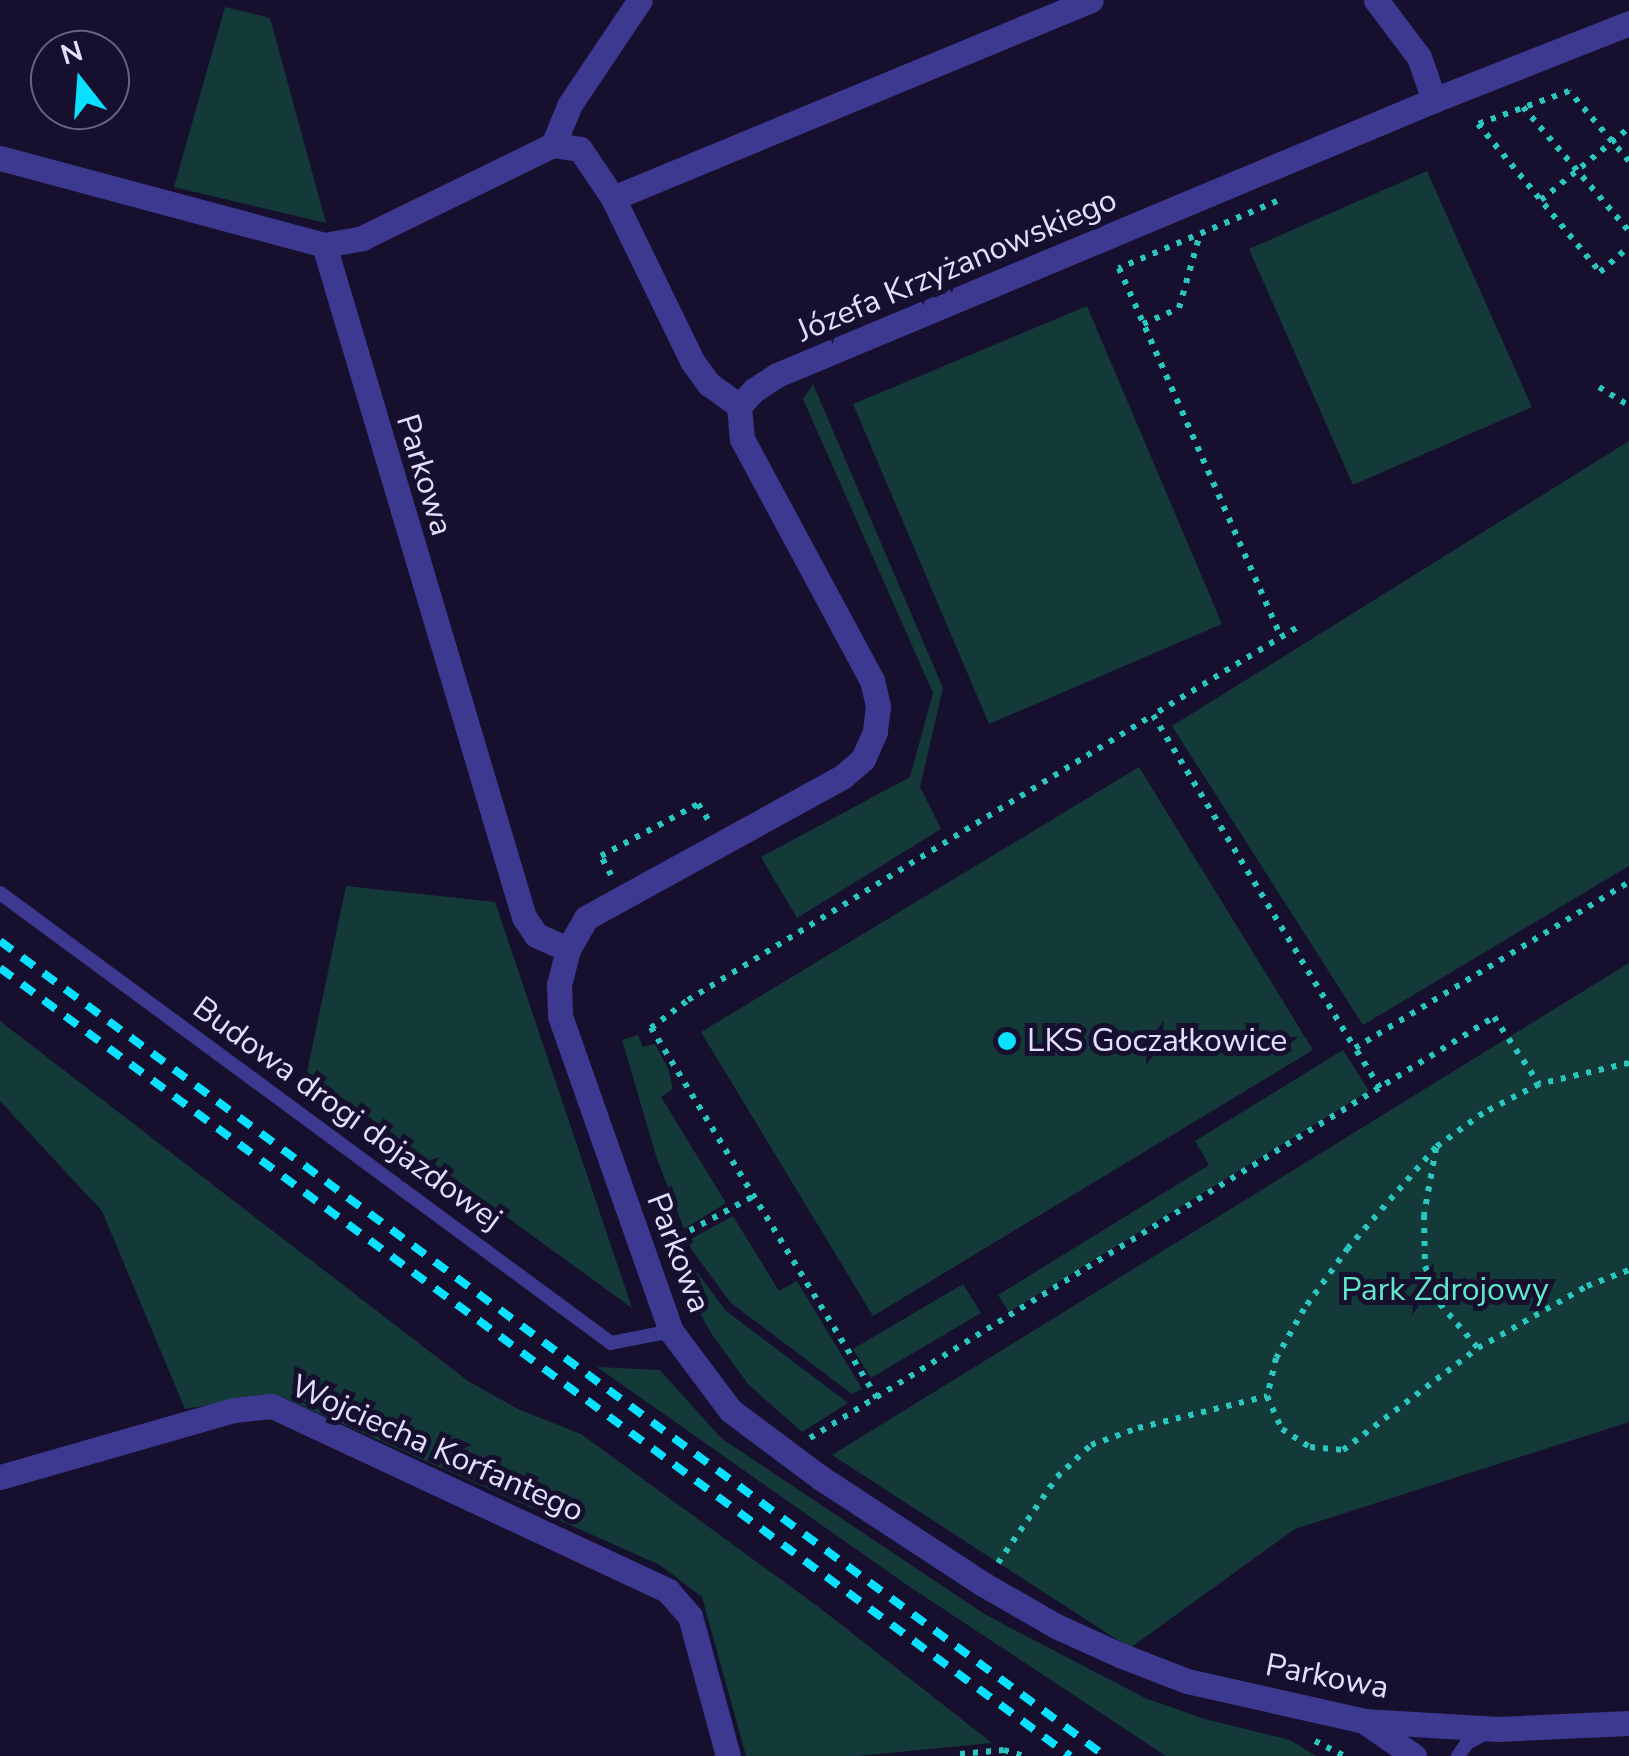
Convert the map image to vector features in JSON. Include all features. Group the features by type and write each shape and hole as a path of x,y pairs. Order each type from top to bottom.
{"street":[{"path":"553,145 570,104 640,0"},
{"path":"613,198 1091,0"},
{"path":"1376,0 1419,56 1434,100"},
{"name":"Józefa Krzyżanowskiego","path":"739,406 777,375 1434,100 1629,23"},
{"path":"0,158 324,245 362,238 553,145 580,149 613,198 692,361 709,384 739,406 742,440 872,680 878,706 876,732 863,759 842,777 586,918 568,949"},
{"name":"Parkowa","path":"324,245 524,917 536,935 568,949 559,984 560,1016 671,1331 730,1410 837,1489 1056,1626 1187,1682 1364,1721 1498,1729 1629,1723"},
{"name":"Wojciecha Korfantego","path":"0,1477 234,1410 272,1406 668,1590 690,1616 728,1756"},
{"path":"1364,1721 1414,1756"}],"lane":[{"name":"Budowa drogi dojazdowej","path":"0,893 611,1343 671,1331"},
{"path":"1458,1756 1477,1736 1498,1729"}],"path":[{"path":"1629,161 1569,91 1478,124 1600,272 1629,246"},
{"path":"1523,107 1629,232"},
{"path":"1540,200 1629,128"},
{"path":"1280,637 1119,268 1288,196"},
{"path":"1143,324 1179,308 1200,234"},
{"path":"1599,388 1629,406"},
{"path":"877,1398 651,1028 688,1000 1296,628"},
{"path":"1153,715 1380,1088"},
{"path":"1355,1048 1629,882"},
{"path":"804,1442 1494,1017 1538,1084"},
{"path":"1629,1064 1592,1068 1538,1084 1483,1113 1436,1148 1348,1248 1304,1309 1276,1358 1267,1396 1282,1429 1310,1447 1342,1450 1478,1348 1587,1286 1629,1270"},
{"path":"1436,1148 1424,1215 1425,1266 1440,1304 1463,1336 1478,1348"},
{"path":"661,1245 754,1196"},
{"path":"995,1568 1057,1477 1091,1445 1138,1428 1267,1396"},
{"path":"1303,1734 1344,1756"},
{"path":"960,1754 1004,1750 1024,1756"}],"green space":[{"path":"225,7 270,18 326,223 174,187"},
{"path":"1427,171 1532,407 1353,485 1249,249"},
{"path":"1087,306 1222,624 989,724 853,404"},
{"path":"813,384 943,688 920,787 941,829 797,918 761,857 910,777 933,693 803,399"},
{"path":"1629,441 1629,866 1363,1025 1172,726"},
{"name":"LKS Goczałkowice","path":"1139,767 1313,1050 873,1316 701,1032"},
{"path":"346,886 495,902 632,1308 307,1072"},
{"name":"Park Zdrojowy","path":"1629,963 1629,1422 1295,1529 1130,1648 832,1455"},
{"path":"0,1021 468,1381 518,1409 581,1434 820,1608 992,1743 858,1756 746,1756 702,1597 660,1565 275,1394 185,1409 102,1211 0,1101"},
{"path":"638,1035 643,1047 655,1044 668,1068 673,1089 661,1097 726,1203 684,1229 657,1159 622,1040"},
{"path":"1343,1050 1369,1091 1009,1312 998,1295 1209,1165 1195,1141"},
{"path":"733,1216 779,1291 797,1281 862,1389 852,1394 731,1303 691,1249 689,1240"},
{"path":"678,1246 725,1310 848,1403 802,1432 748,1384 711,1333 676,1270 669,1248"},
{"path":"963,1284 981,1313 871,1378 853,1349"},
{"path":"597,1367 660,1370 721,1438 986,1615 1145,1698 1205,1719 1290,1740 1316,1756 1166,1756 907,1585"}],"railway":[{"path":"0,941 1105,1756"},
{"path":"0,968 1070,1756"}],"place":[{"name":"LKS Goczałkowice","path":"1007,1041"}]}
